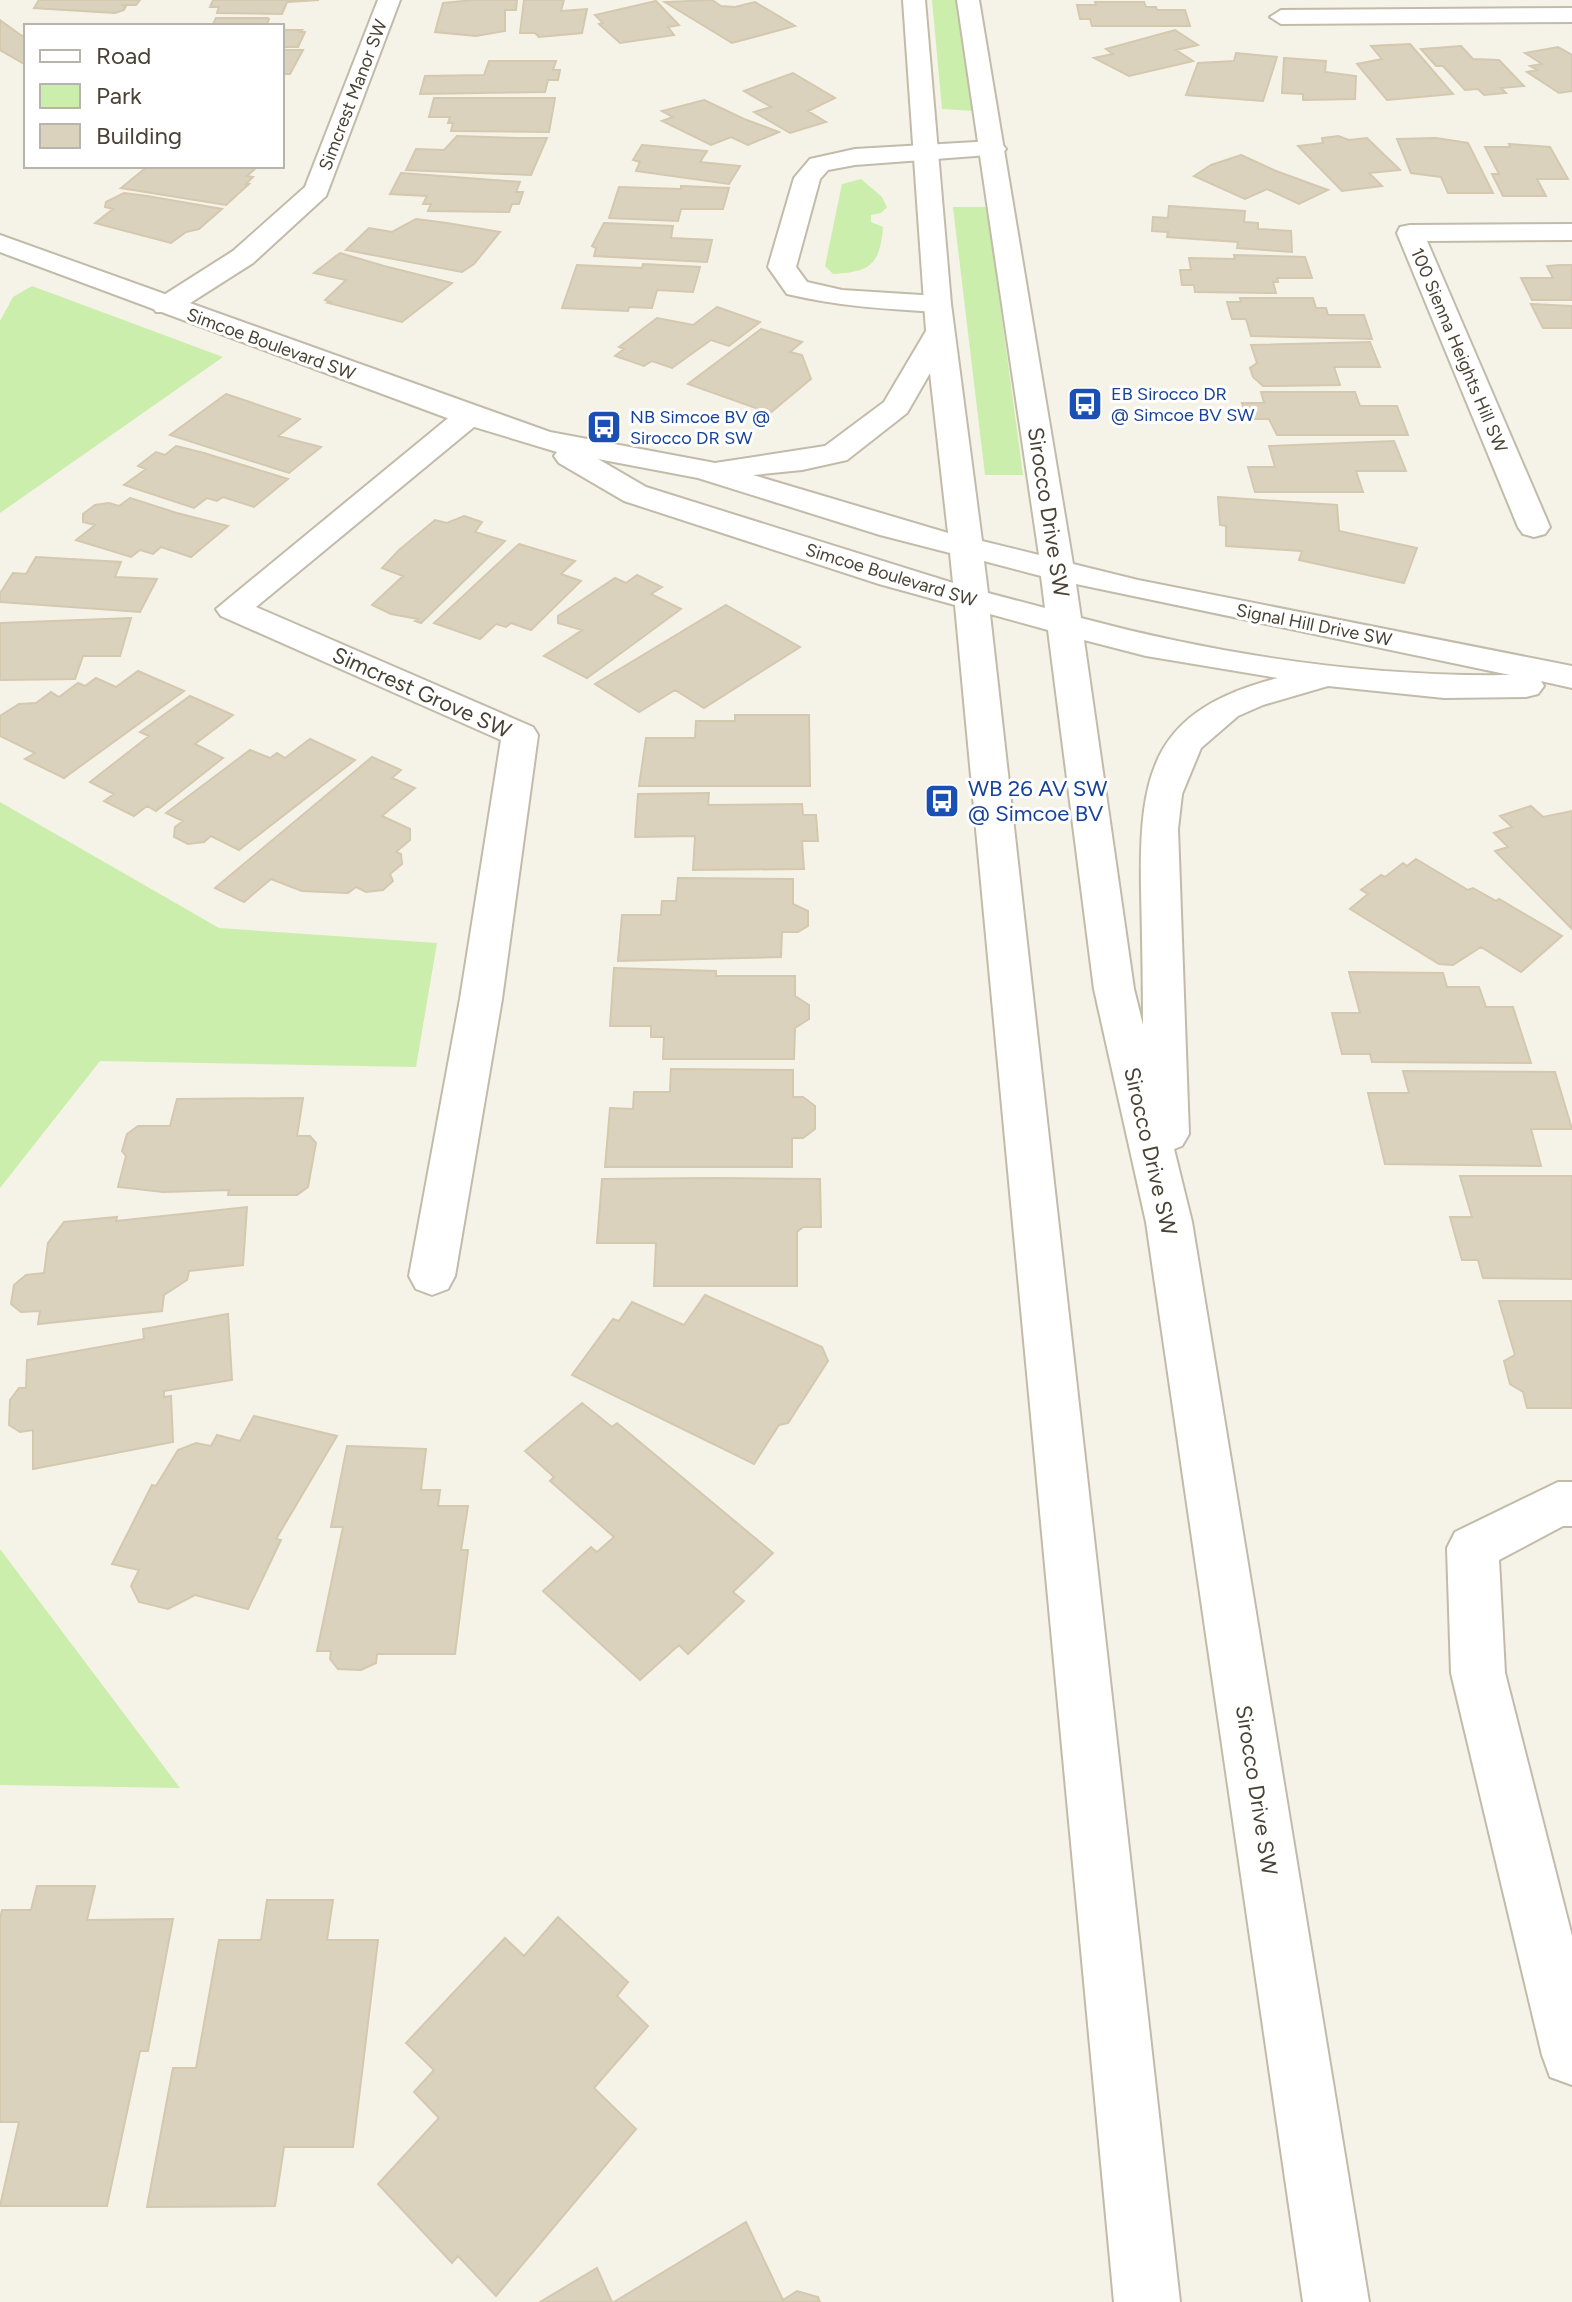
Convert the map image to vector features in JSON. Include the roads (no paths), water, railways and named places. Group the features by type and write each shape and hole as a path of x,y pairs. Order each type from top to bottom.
{"street":[{"name":"Simcrest Manor SW","path":"166,306 243,257 317,190 389,0"},
{"path":"914,0 939,318 966,547 1147,2302"},
{"name":"Sirocco Drive SW","path":"968,0 1066,624 1114,989 1169,1222 1336,2302"},
{"path":"1281,17 1572,15"},
{"path":"939,318 797,288 782,267 807,178 819,164 993,149"},
{"name":"100 Sienna Heights Hill SW","path":"1534,527 1410,233 1572,232"},
{"name":"Simcoe Boulevard SW","path":"0,243 469,416 544,440 704,470 966,547 1057,570"},
{"path":"704,470 802,461 836,453 896,407 939,318"},
{"name":"Simcrest Grove SW","path":"432,1276 481,999 520,735 233,609 469,416"},
{"name":"Simcoe Boulevard SW","path":"544,440 635,494 891,577 1066,624"},
{"name":"Signal Hill Drive SW","path":"1057,570 1138,590 1572,677"},
{"name":"Signal Hill Drive SW","path":"1066,624 1146,646 1356,680 1444,687 1572,685"},
{"path":"1169,1222 1159,829 1161,801 1169,774 1180,752 1214,712 1279,687 1356,680"},
{"path":"1572,1504 1558,1504 1473,1548 1478,1673 1572,2055"}],"place":[{"name":"EB Sirocco DR @ Simcoe BV SW","path":"1085,404"},
{"name":"NB Simcoe BV @ Sirocco DR SW","path":"604,427"},
{"name":"WB 26 AV SW @ Simcoe BV","path":"942,801"}]}
